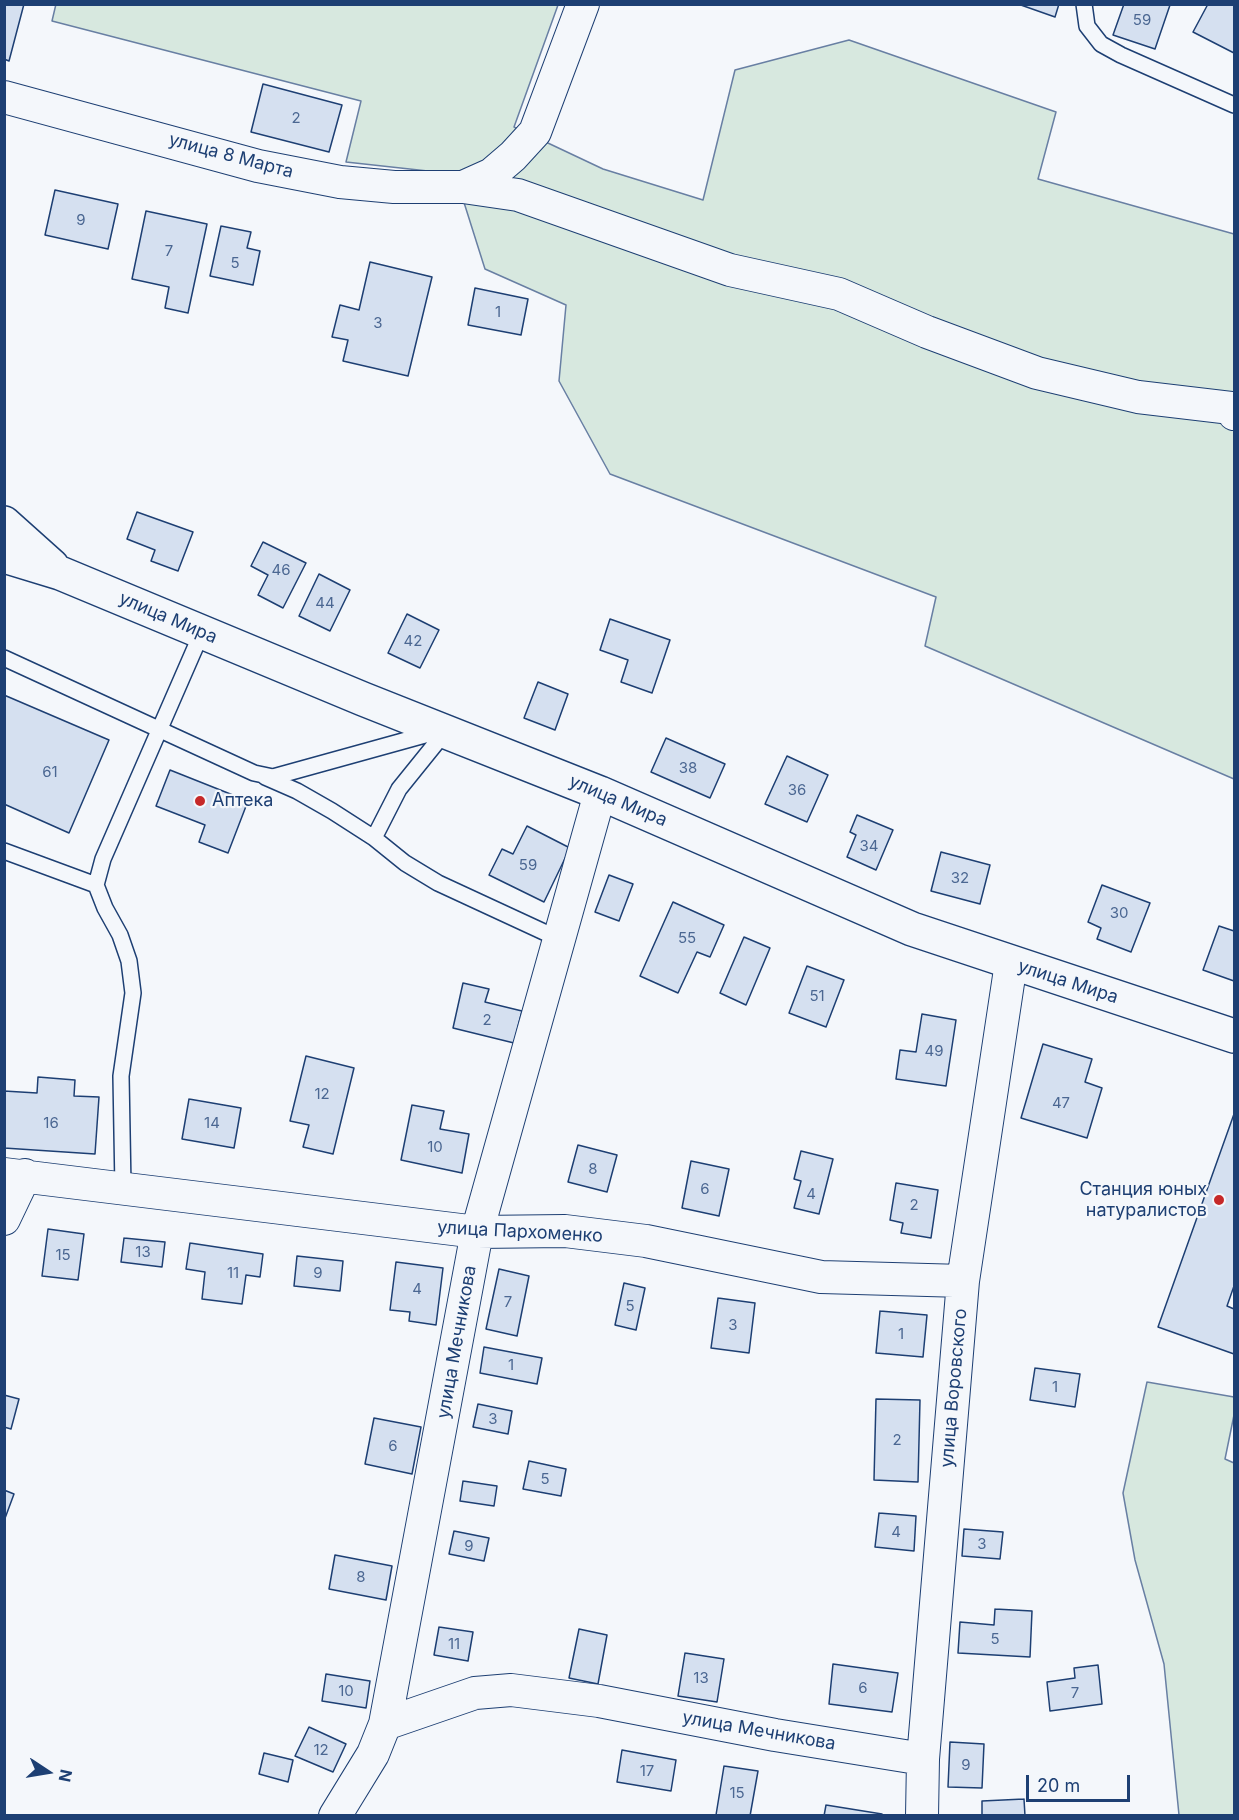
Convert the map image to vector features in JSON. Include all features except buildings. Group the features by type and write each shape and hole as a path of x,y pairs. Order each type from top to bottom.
{"street":[{"path":"463,187 492,174 535,132 583,4"},
{"name":"улица 8 Марта","path":"4,97 258,166 340,182 394,187 463,187 518,195 730,270 839,294 927,332 1036,373 1138,397 1233,407"},
{"path":"4,523 60,573"},
{"name":"улица Мира","path":"4,556 60,573 445,732 600,793 912,929 1234,1036"},
{"name":"улица Мечникова","path":"334,1815 373,1754 386,1724 477,1232 600,793"},
{"name":"улица Воровского","path":"922,1815 923,1759 963,1281 1011,963"},
{"path":"4,1219 15,1174"},
{"name":"улица Пархоменко","path":"15,1174 477,1232 565,1231 646,1241 821,1276 963,1281"},
{"name":"улица Мечникова","path":"386,1724 475,1693 511,1690 599,1701 776,1735 923,1759"}],"lane":[{"path":"1084,4 1087,26 1101,44 1234,105"},
{"path":"123,1188 121,1076 133,993 126,952 96,885 103,859 201,632"},
{"path":"4,658 297,791 374,838 405,863 438,883 559,939"},
{"path":"254,773 273,777 290,774 419,735 445,732"},
{"path":"374,838 399,789 445,732"},
{"path":"4,851 96,885"}],"shaded area":[{"path":"56,4 558,5 514,127 603,169 703,200 735,70 849,40 1056,112 1038,179 1234,234 1234,779 925,646 936,597 610,474 559,381 566,305 485,269 455,174 346,162 361,101 52,21"},
{"path":"1147,1382 1234,1397 1234,1415 1225,1459 1234,1463 1234,1815 1179,1815 1164,1664 1135,1560 1123,1493"}],"place":[{"name":"Аптека","path":"200,801"},
{"name":"Станция юных натуралистов","path":"1219,1200"}]}
